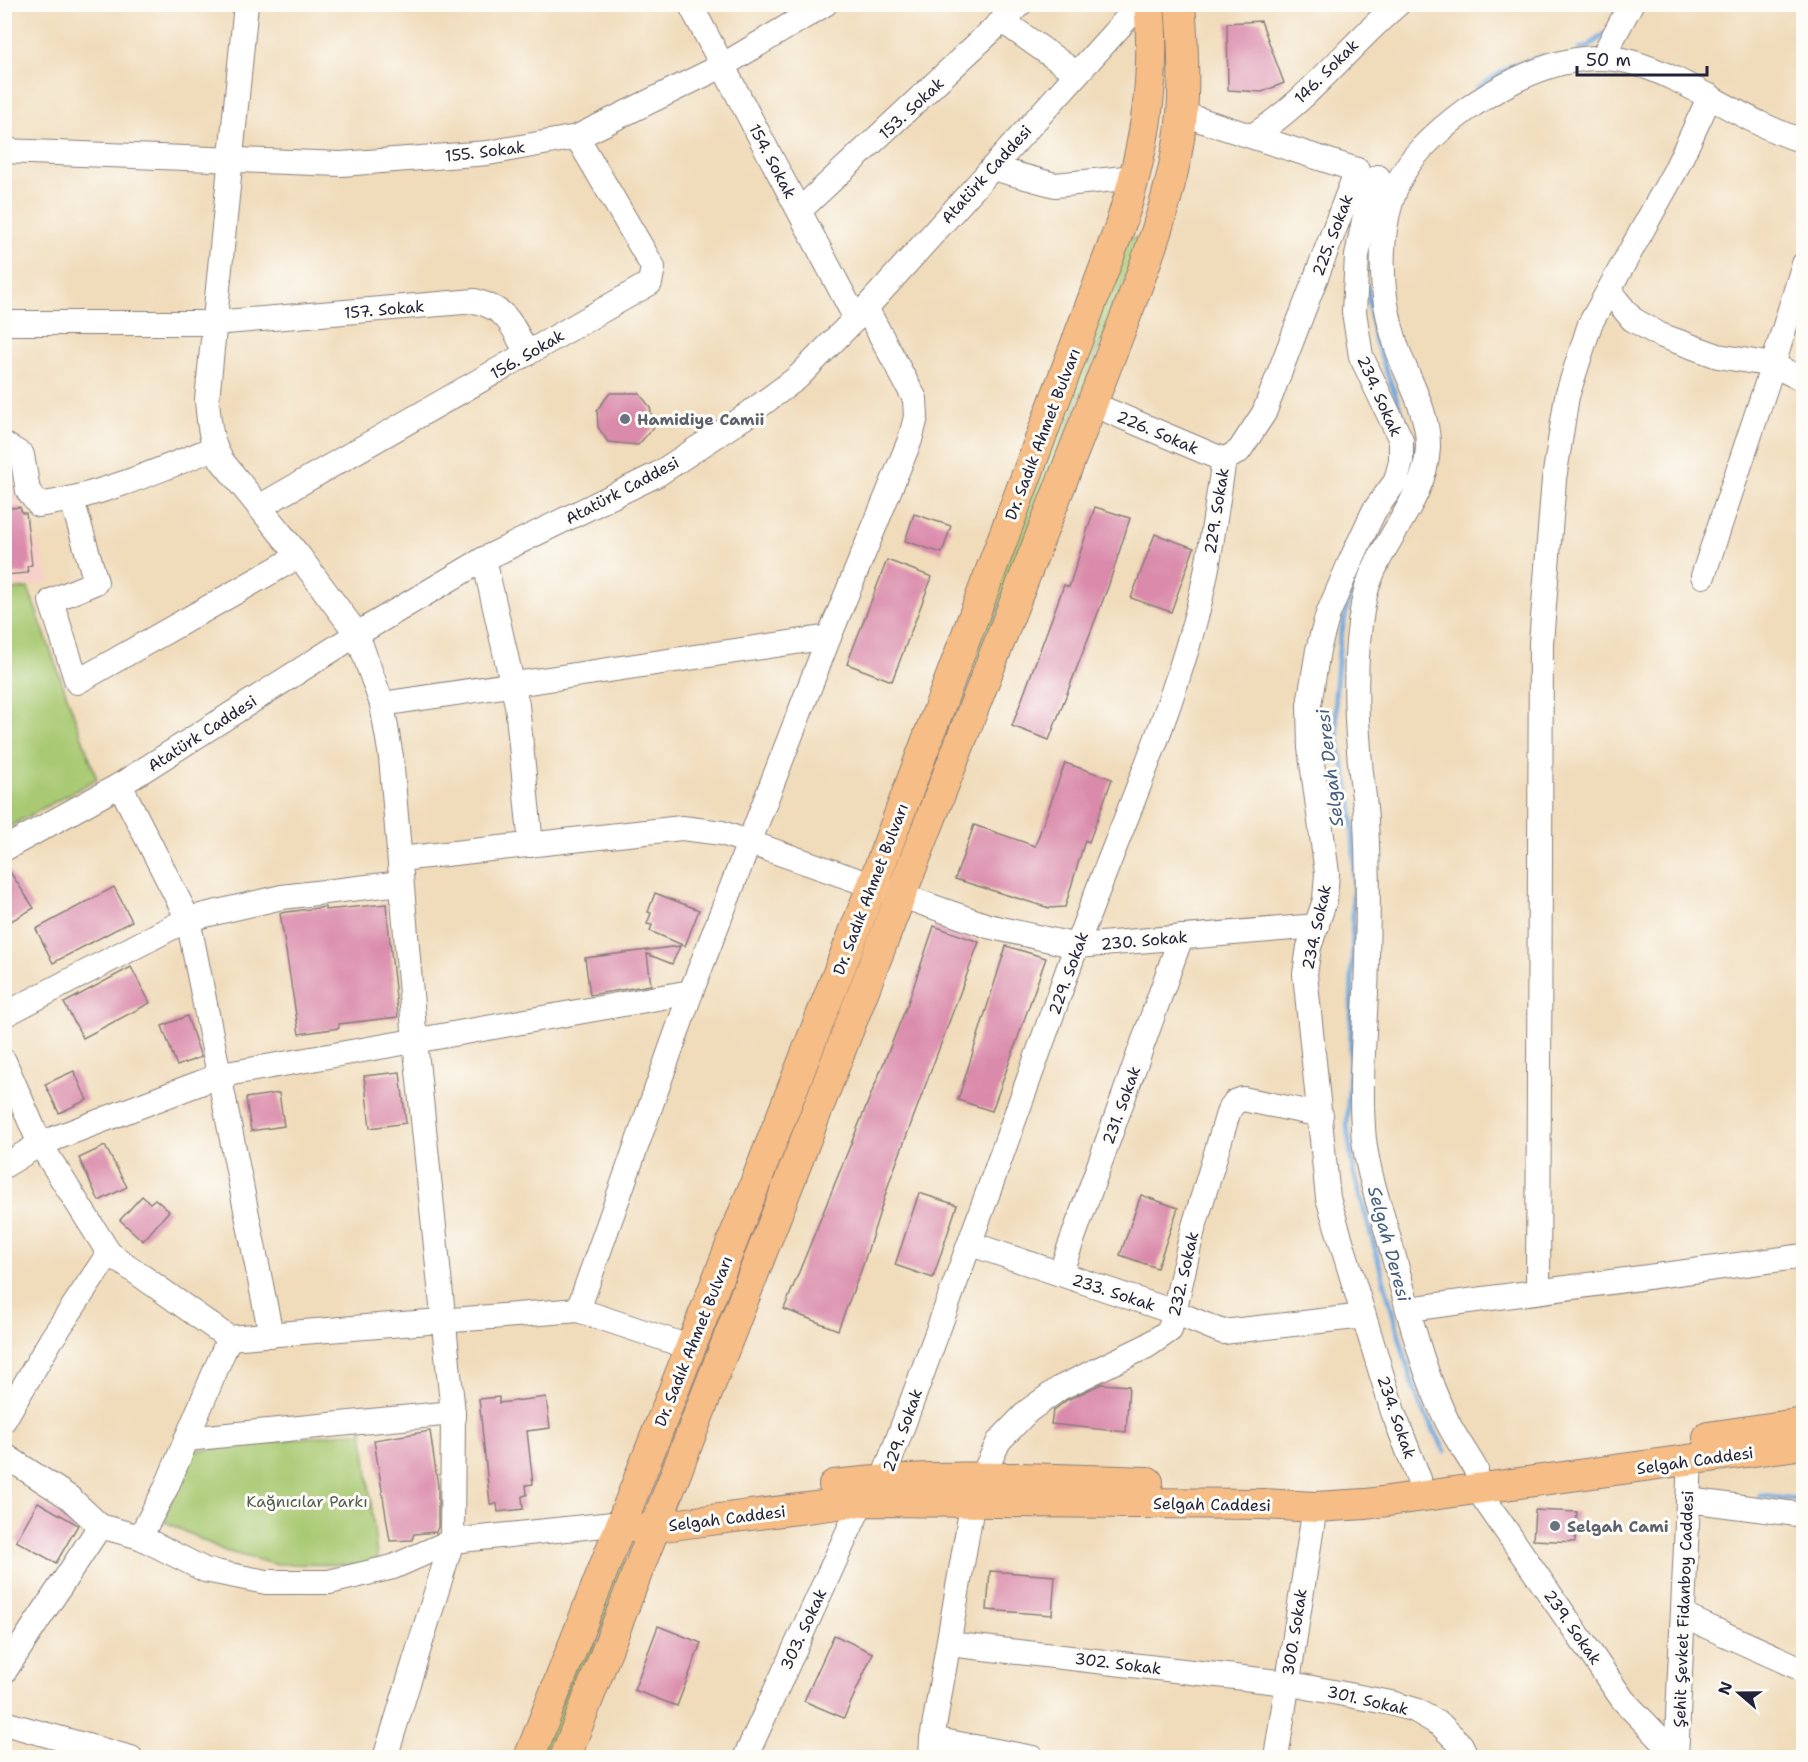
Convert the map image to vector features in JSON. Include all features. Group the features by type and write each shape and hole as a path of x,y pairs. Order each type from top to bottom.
{"main road":[{"name":"Dr. Sadık Ahmet Bulvarı","path":"529,1758 873,884 1098,286 1135,177 1145,136 1151,90 1153,47 1149,4"},
{"name":"Dr. Sadık Ahmet Bulvarı","path":"565,1758 902,896 1092,404 1157,226 1172,170 1182,114 1183,41 1180,4"},
{"name":"Selgah Caddesi","path":"623,1523 883,1479 978,1489 1315,1507 1366,1504 1477,1480 1803,1423"},
{"name":"Selgah Caddesi","path":"659,1518 978,1489 1367,1486 1419,1479 1477,1480 1690,1460 1803,1444"}],"street":[{"path":"246,4 207,400 214,448 357,634 382,704 391,757 415,1041 453,1413 452,1541 385,1758"},
{"name":"154. Sokak","path":"578,1310 691,992 829,637 910,440 916,417 915,399 800,210 690,4"},
{"path":"722,66 825,4"},
{"name":"Atatürk Caddesi","path":"4,849 120,785 357,634 484,559 658,474 704,445 797,378 861,313 1140,4"},
{"name":"146. Sokak","path":"1252,136 1287,111 1357,40 1398,4"},
{"path":"1602,58 1631,4"},
{"path":"1012,13 1077,73"},
{"name":"153. Sokak","path":"800,210 1012,13"},
{"path":"1182,114 1377,176 1410,160 1424,146 1490,95 1540,69 1602,58 1631,63 1710,96 1751,121 1803,141"},
{"name":"155. Sokak","path":"4,151 341,164 488,153 577,137 722,66"},
{"path":"1538,1292 1541,643 1554,479 1567,396 1590,324 1674,171 1710,96"},
{"name":"156. Sokak","path":"259,507 650,283 653,267 577,137"},
{"path":"992,168 1055,185 1135,177"},
{"name":"225. Sokak","path":"1224,460 1239,451 1264,413 1377,176"},
{"name":"234. Sokak","path":"1377,176 1365,215 1357,256 1354,312 1361,356 1401,440 1401,461 1396,481 1374,511 1351,560 1328,614 1318,650 1309,705 1310,748 1327,873 1325,900 1309,947 1305,974 1321,1115 1323,1170 1328,1198 1393,1412 1419,1479"},
{"name":"239. Sokak","path":"1377,176 1388,218 1383,283 1396,346 1424,416 1428,453 1424,476 1415,497 1384,547 1363,602 1356,689 1359,751 1366,818 1367,958 1361,1091 1363,1136 1409,1309 1431,1381 1448,1422 1477,1480 1623,1700 1677,1757"},
{"path":"1703,576 1773,365 1803,264"},
{"path":"1610,291 1632,319 1660,335 1718,356 1773,365 1803,380"},
{"name":"157. Sokak","path":"4,323 214,323 475,301 495,307 507,316 527,354"},
{"name":"226. Sokak","path":"1092,404 1224,460"},
{"path":"4,444 22,455 28,491 39,505 72,500 162,469 214,448"},
{"name":"229. Sokak","path":"883,1479 971,1244 1077,946 1134,803 1194,625 1207,569 1224,460"},
{"path":"72,500 96,582 51,601 77,682 299,556"},
{"path":"484,559 517,705 531,845"},
{"path":"382,704 829,637"},
{"path":"120,785 188,919 221,1075 271,1335"},
{"name":"230. Sokak","path":"400,859 682,828 722,833 988,926 1077,946 1317,926"},
{"path":"4,1015 188,919 282,897 401,883"},
{"name":"231. Sokak","path":"1060,1274 1181,936"},
{"path":"4,1166 40,1144 221,1075 691,992"},
{"path":"4,1061 40,1144 109,1253 229,1338 578,1310 689,1347"},
{"name":"232. Sokak","path":"932,1748 978,1489 999,1441 1028,1411 1060,1388 1162,1337 1170,1330 1192,1233 1229,1110 1235,1102 1243,1099 1321,1115"},
{"name":"233. Sokak","path":"971,1244 1174,1312 1223,1332 1364,1316"},
{"path":"4,1420 51,1340 109,1253"},
{"path":"1409,1309 1803,1256"},
{"path":"140,1537 166,1488 229,1338"},
{"path":"186,1439 453,1413"},
{"path":"4,1455 69,1498 100,1526 140,1537 205,1570 266,1582 340,1580 393,1568 452,1541 623,1523"},
{"name":"Şehit Şevket Fidanboy Caddesi","path":"1677,1757 1690,1460"},
{"path":"1688,1500 1803,1515"},
{"name":"303. Sokak","path":"745,1758 862,1501"},
{"name":"300. Sokak","path":"1276,1758 1315,1507"},
{"path":"4,1672 100,1526"},
{"path":"1684,1616 1803,1670"},
{"name":"302. Sokak","path":"949,1644 1286,1683"},
{"name":"301. Sokak","path":"1286,1683 1391,1703 1415,1710 1441,1725 1461,1746 1467,1758"},
{"path":"4,1723 131,1758"},
{"path":"932,1748 1033,1758"}],"shaded area":[{"path":"4,455 6,455 51,582 5,589"}],"green space":[{"path":"1128,238 1141,238 896,880 886,876"},
{"path":"28,588 97,779 5,829 5,591"},
{"name":"Kağnıcılar Parkı","path":"363,1431 378,1565 274,1564 225,1551 163,1521 191,1451"},
{"path":"618,1559 627,1564 552,1757 538,1758"}],"building":[{"path":"1261,21 1284,83 1262,92 1228,90 1227,23"},
{"name":"Hamidiye Camii","path":"610,393 639,393 650,407 654,427 638,445 608,442 598,427 597,410"},
{"path":"20,507 22,513 26,513 32,565 27,566 28,573 4,575 4,509"},
{"path":"1095,507 1130,518 1108,587 1049,740 1012,726 1064,585 1069,587"},
{"path":"914,514 951,526 942,553 905,541"},
{"path":"1155,534 1194,548 1171,612 1131,598"},
{"path":"887,560 932,577 892,681 847,664"},
{"path":"1065,763 1112,779 1089,842 1085,840 1065,907 1049,908 955,879 974,825 1035,846"},
{"path":"4,863 34,908 4,925"},
{"path":"114,887 132,921 53,963 36,929"},
{"path":"655,893 699,910 685,946 650,931 652,925 647,924 651,913 648,912"},
{"path":"386,904 398,1017 339,1024 339,1028 299,1034 280,913 325,907 325,910"},
{"path":"934,926 979,942 890,1180 863,1265 838,1330 784,1309 908,1003"},
{"path":"680,946 672,964 647,954 651,985 590,995 585,958"},
{"path":"1006,946 1046,958 992,1111 958,1100"},
{"path":"131,967 150,1003 83,1038 64,1003"},
{"path":"187,1016 201,1057 177,1066 162,1026"},
{"path":"74,1071 87,1100 59,1113 45,1084"},
{"path":"400,1072 406,1123 370,1128 364,1076"},
{"path":"279,1093 284,1126 251,1131 246,1098"},
{"path":"105,1146 127,1187 99,1201 79,1158"},
{"path":"919,1193 957,1205 933,1278 895,1265"},
{"path":"1141,1195 1178,1208 1157,1268 1120,1255"},
{"path":"142,1196 150,1203 155,1199 169,1211 143,1241 120,1220"},
{"path":"1101,1384 1129,1386 1126,1432 1051,1424 1053,1411 1067,1400"},
{"path":"499,1397 499,1403 546,1397 550,1428 527,1431 533,1484 526,1485 527,1495 522,1496 523,1509 498,1512 497,1504 490,1504 479,1399"},
{"path":"430,1431 438,1486 438,1527 436,1532 414,1534 412,1540 390,1541 374,1440"},
{"path":"38,1502 78,1525 56,1563 16,1541"},
{"name":"Selgah Cami","path":"1535,1510 1577,1512 1575,1542 1533,1540"},
{"path":"990,1571 1055,1576 1052,1615 987,1610"},
{"path":"658,1626 701,1643 677,1706 634,1690"},
{"path":"834,1635 873,1653 844,1718 804,1701"}],"waterway":[{"name":"Selgah Deresi","path":"1579,49 1588,47 1604,34"},
{"name":"Selgah Deresi","path":"1477,88 1511,66 1546,56"},
{"name":"Selgah Deresi","path":"1367,285 1374,337 1415,449 1408,479"},
{"name":"Selgah Deresi","path":"1353,583 1340,639 1335,697 1338,742 1351,800 1354,849 1351,1043 1347,1125 1353,1169 1411,1379 1421,1407 1445,1451"},
{"path":"1760,1495 1804,1500"}],"place":[{"name":"Hamidiye Camii","path":"625,419"},
{"name":"Selgah Cami","path":"1555,1526"}]}
